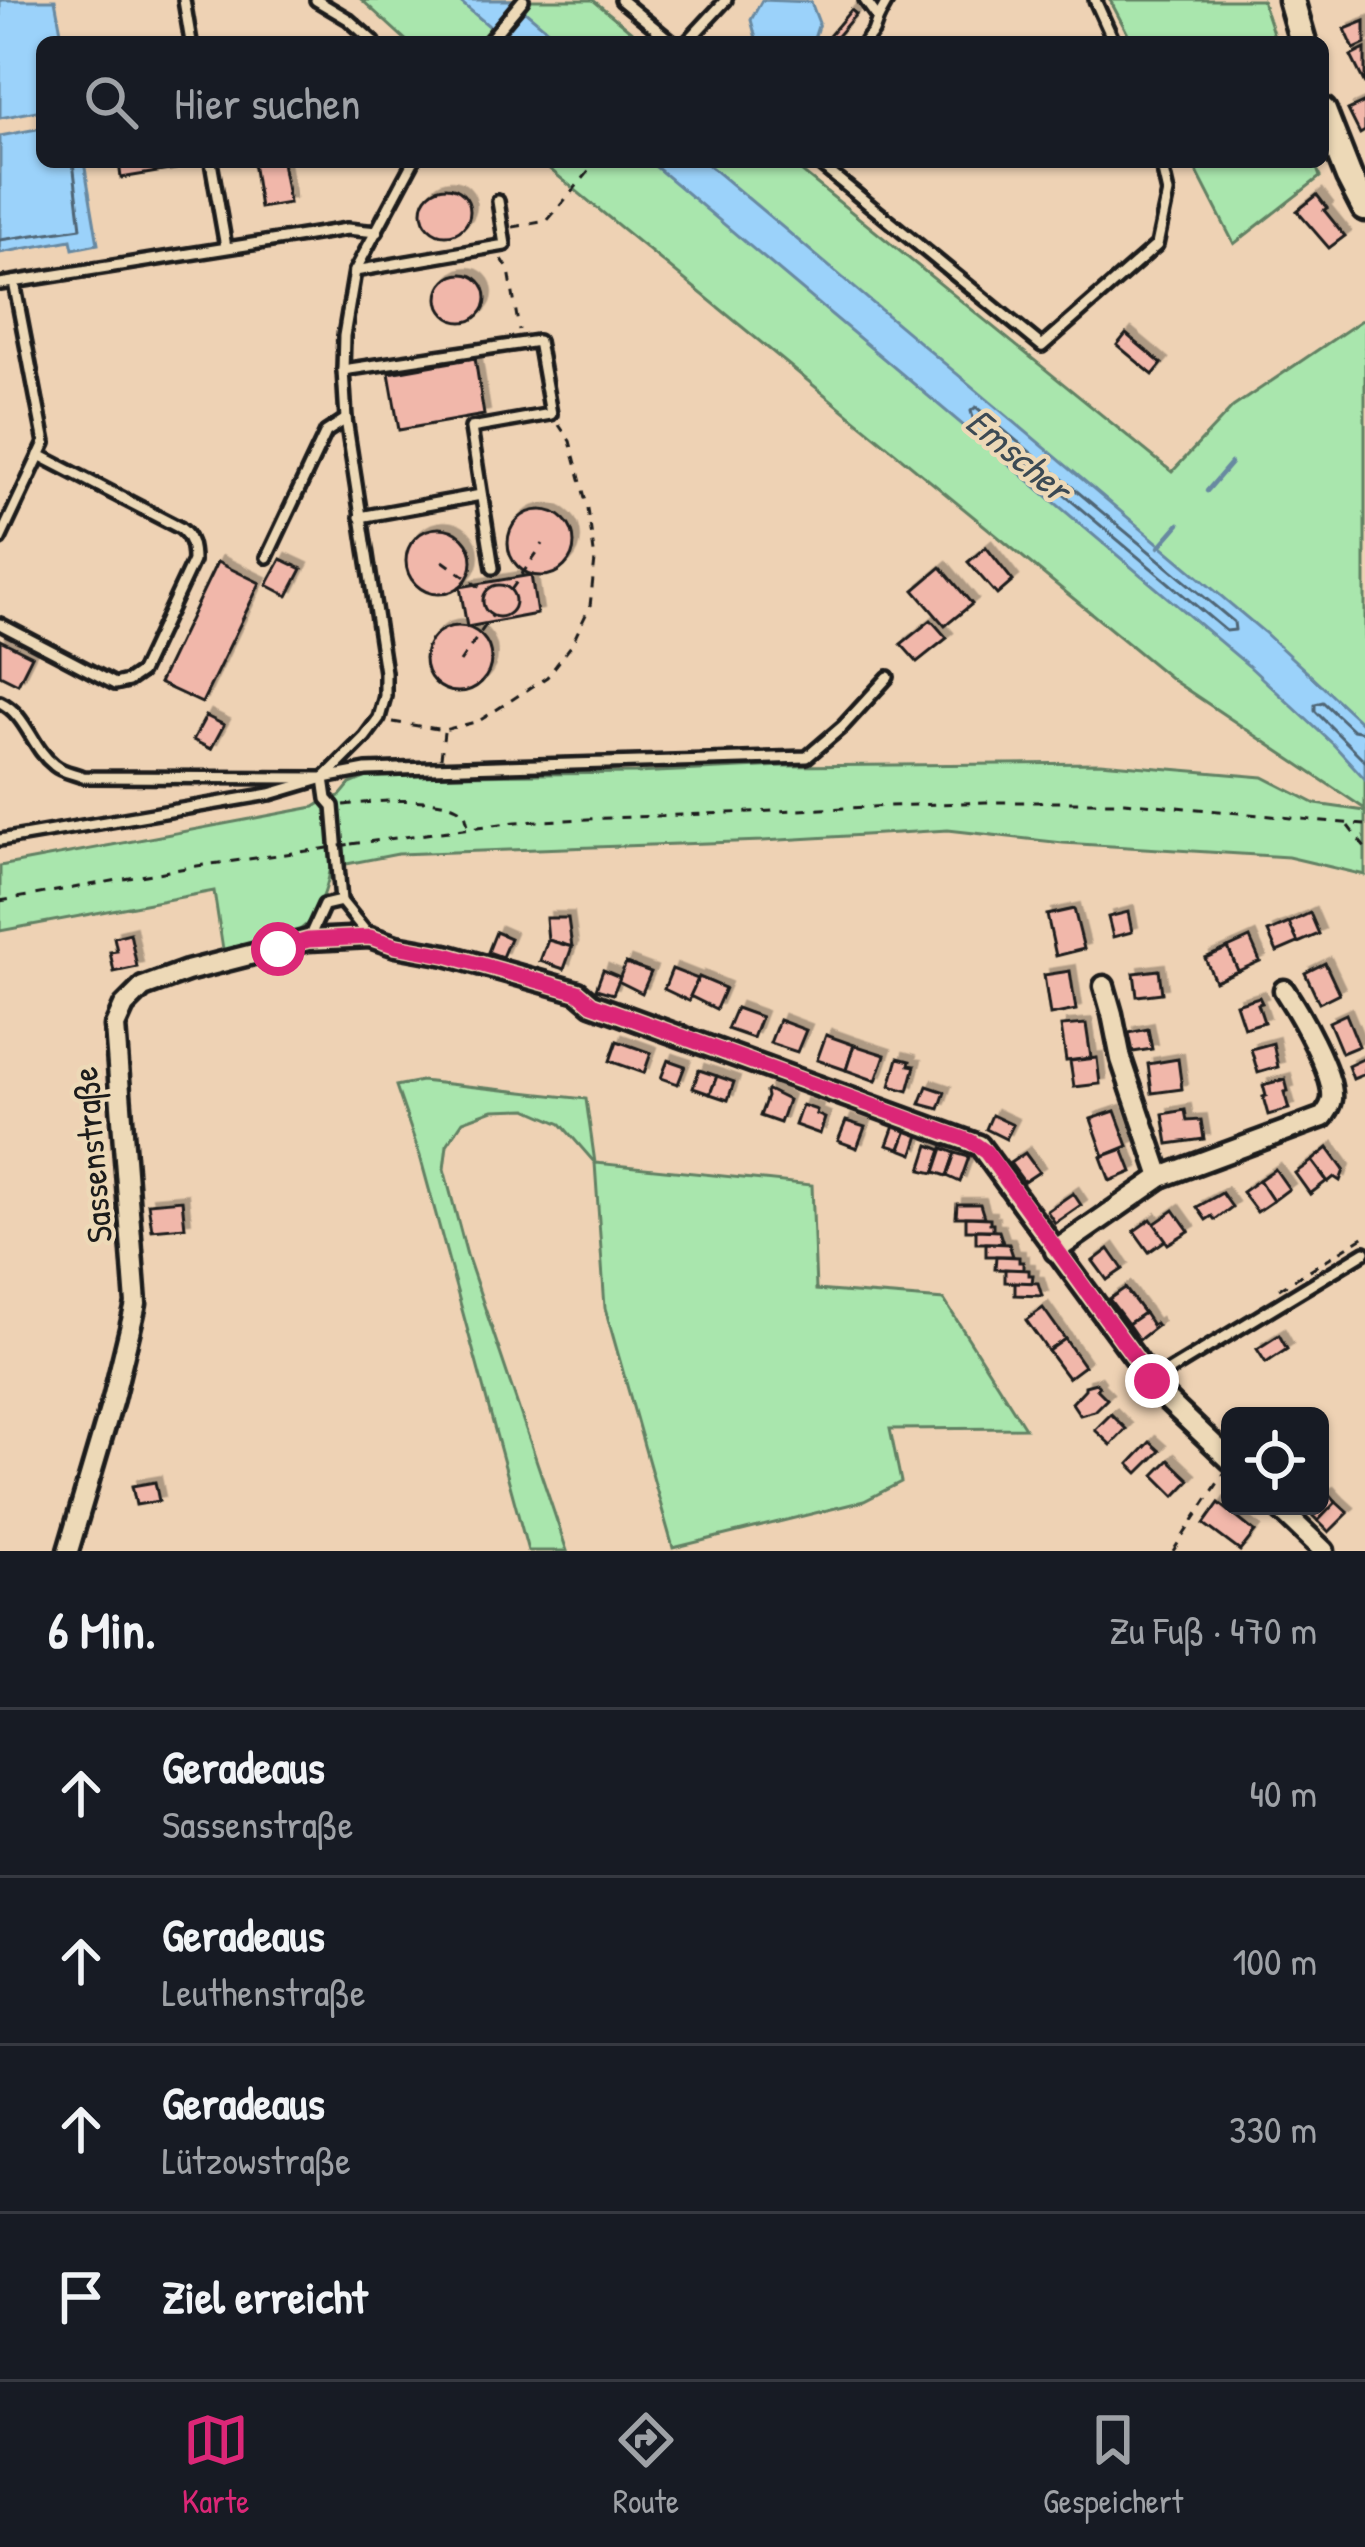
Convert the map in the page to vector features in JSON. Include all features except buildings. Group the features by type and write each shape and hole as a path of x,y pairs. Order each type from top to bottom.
{"street":[{"path":"1291,0 1301,36"},
{"path":"1329,126 1365,208"},
{"name":"Sassenstraße","path":"68,1551 136,1304 115,1026 124,1006 143,987 308,940 370,937 578,992 592,1004 979,1145 1164,1397 1221,1453"},
{"path":"1104,986 1120,1060 1161,1177"},
{"path":"1055,1251 1161,1177 1316,1122 1328,1110 1330,1083 1284,989"},
{"path":"1286,1515 1324,1551"}],"lane":[{"path":"184,0 190,36"},
{"path":"316,0 348,19"},
{"path":"326,0 367,36"},
{"path":"493,36 523,0"},
{"path":"621,0 665,36"},
{"path":"693,36 726,0"},
{"path":"865,0 878,18"},
{"path":"870,36 888,0"},
{"path":"1095,0 1111,36"},
{"path":"212,168 226,247"},
{"path":"0,702 14,709 58,769 83,776 323,778 343,762 379,718 385,672 346,419 344,336 355,271 410,168"},
{"path":"825,168 1042,346 1156,244 1168,193 1162,168"},
{"path":"355,271 506,245 497,201"},
{"path":"0,284 347,229 376,232"},
{"path":"1,534 45,443 14,282"},
{"path":"343,370 538,341 551,414 471,428 493,568"},
{"path":"267,556 326,432 346,419"},
{"path":"0,624 115,684 128,682 141,672 194,561 186,532 39,455"},
{"path":"360,517 481,495"},
{"path":"0,840 270,794 366,770 807,757 888,677"},
{"path":"323,778 333,806 341,901 370,937"},
{"path":"308,940 324,905 341,901"},
{"path":"1152,1381 1365,1252"}],"path":[{"path":"502,229 547,221 591,168"},
{"path":"495,247 509,270 521,344"},
{"path":"379,718 444,730 479,721 547,677 571,646 590,606 595,560 588,509 570,441 551,414"},
{"path":"511,590 544,544"},
{"path":"443,561 486,592"},
{"path":"460,662 492,616"},
{"path":"440,768 444,730"},
{"path":"0,902 197,866 468,826 1055,801 1168,805 1365,825"},
{"path":"333,806 445,804 460,809 468,826"},
{"path":"1346,824 1365,848"},
{"path":"1172,1551 1221,1476"}],"green space":[{"path":"362,0 593,0 637,36 401,36"},
{"path":"1110,0 1262,0 1274,36 1129,36"},
{"path":"548,168 797,168 1172,472 1233,407 1365,318 1365,809 1174,681"},
{"path":"1195,168 1317,168 1320,177 1234,244"},
{"path":"1100,763 1263,777 1316,804 1365,811 1365,875 1288,857 1063,843 948,830 398,854 331,867 317,909 296,933 224,956 214,891 0,931 0,866 314,807 369,776"},
{"path":"421,1081 586,1099 595,1163 561,1124 527,1109 493,1110 463,1121 447,1145 444,1169 467,1255 567,1551 528,1551 420,1156 396,1086"},
{"path":"595,1163 812,1185 816,1290 944,1300 1025,1428 890,1429 901,1482 864,1501 673,1548 605,1308"}],"water":[{"path":"0,0 55,0 62,36 36,36 36,111 0,118"},
{"path":"458,0 512,0 555,36 501,36"},
{"path":"762,0 811,2 819,23 815,36 755,36 751,20"},
{"path":"36,129 36,168 85,168 98,244 73,249 71,240 0,253 0,136"},
{"name":"Emscher","path":"657,168 712,168 1264,632 1365,726 1365,779 1249,666"}],"waterway":[{"path":"1207,491 1231,463"},
{"path":"1159,547 1179,524"}],"route":[{"path":"278,949 308,940 370,937 446,955 578,992 592,1004 979,1145 1152,1381"}]}
